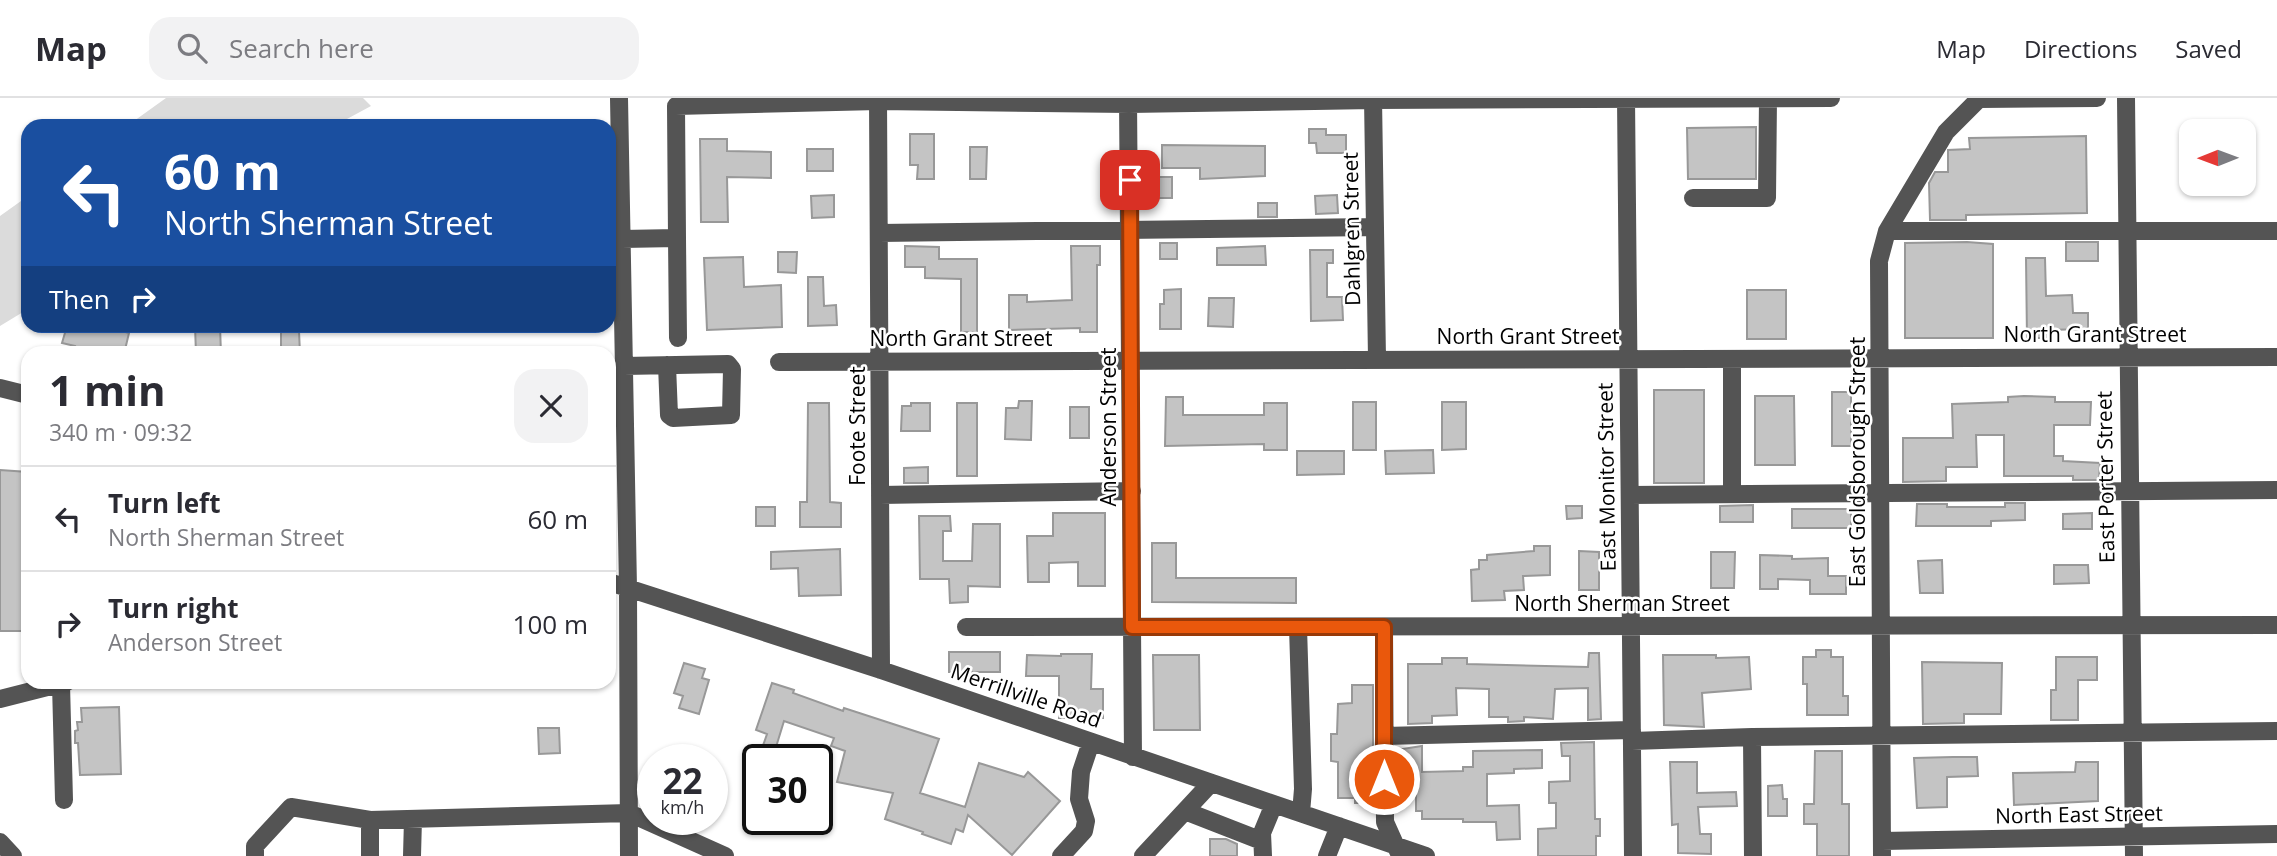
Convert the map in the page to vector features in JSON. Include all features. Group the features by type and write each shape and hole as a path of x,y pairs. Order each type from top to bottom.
{"street":[{"path":"619,98 628,588 629,856"},
{"name":"East Monitor Street","path":"1626,98 1633,856"},
{"path":"1693,198 1767,198 1768,98"},
{"path":"678,338 676,106 878,100 1831,98"},
{"path":"1979,99 2097,98"},
{"name":"East Porter Street","path":"2126,98 2134,856"},
{"name":"Dahlgren Street","path":"1373,99 1377,359"},
{"name":"East Goldsborough Street","path":"1882,849 1879,261 1887,232 1945,132 1979,99"},
{"name":"Foote Street","path":"878,100 881,670"},
{"name":"Anderson Street","path":"1129,101 1133,757"},
{"path":"879,233 1375,227"},
{"path":"1887,232 2277,231"},
{"path":"622,239 677,238"},
{"name":"North Grant Street","path":"779,362 2277,358"},
{"path":"1732,359 1732,494"},
{"path":"624,366 667,365 728,364 732,369 731,415 701,418 673,418 669,415 667,365"},
{"path":"0,388 21,393"},
{"path":"1630,495 2277,490"},
{"path":"880,495 1132,491"},
{"name":"Merrillville Road","path":"616,584 881,670 1301,813 1398,851 1426,856"},
{"name":"North Sherman Street","path":"967,627 2277,625"},
{"path":"1298,627 1303,789 1301,813"},
{"path":"1384,627 1385,822 1398,851"},
{"path":"0,699 40,689"},
{"path":"64,689 64,800"},
{"path":"1384,736 1752,737 2277,731"},
{"path":"1752,737 1753,856"},
{"path":"1061,856 1084,831 1086,821 1079,799 1082,772 1091,742"},
{"path":"1143,856 1211,783"},
{"path":"1185,811 1263,848 1262,833 1274,804"},
{"path":"254,856 255,846 290,807 370,820 629,813 726,856"},
{"path":"412,856 413,819"},
{"path":"370,820 370,856"},
{"path":"1327,856 1339,826"},
{"name":"North East Street","path":"1882,849 2134,837 2277,834"},
{"path":"0,842 13,856"}],"shaded area":[{"path":"166,98 363,98 371,106 347,119 137,119"},
{"path":"21,201 21,313 0,326 0,216"}],"building":[{"path":"1756,127 1756,179 1688,179 1687,128"},
{"path":"1309,129 1326,129 1326,135 1346,135 1346,153 1317,153 1316,143 1309,143"},
{"path":"910,134 934,134 934,179 917,179 918,165 910,165"},
{"path":"2086,136 2087,213 1966,215 1966,220 1930,220 1929,183 1935,172 1948,172 1948,150 1970,149 1969,138"},
{"path":"700,139 727,139 727,151 771,152 771,178 727,177 728,222 701,222"},
{"path":"1162,145 1265,146 1265,176 1200,179 1200,168 1162,168"},
{"path":"970,147 987,147 986,179 970,179"},
{"path":"807,149 833,149 833,171 807,171"},
{"path":"1153,177 1172,177 1172,198 1153,198"},
{"path":"834,195 834,217 812,218 811,196"},
{"path":"1337,195 1338,213 1316,214 1315,196"},
{"path":"1258,203 1277,203 1277,217 1258,217"},
{"path":"2066,242 2098,242 2098,261 2066,261"},
{"path":"1160,243 1177,243 1177,259 1160,259"},
{"path":"1905,243 1993,244 1993,338 1905,338"},
{"path":"905,246 939,247 939,259 977,259 977,332 961,332 961,279 925,278 925,267 905,267"},
{"path":"1071,246 1100,246 1100,265 1097,265 1097,332 1080,332 1080,328 1009,330 1009,295 1027,295 1027,302 1072,300"},
{"path":"1265,246 1266,265 1217,265 1217,248"},
{"path":"1310,250 1333,250 1333,263 1327,263 1327,297 1342,297 1343,320 1311,321"},
{"path":"778,252 797,252 796,273 778,272"},
{"path":"743,257 744,287 781,285 782,327 707,330 704,258"},
{"path":"2026,258 2045,258 2046,296 2072,295 2073,313 2088,313 2088,329 2046,330 2046,338 2027,338"},
{"path":"808,277 823,277 824,306 836,305 837,325 808,326"},
{"path":"1181,289 1181,329 1160,329 1160,304 1164,304 1164,290"},
{"path":"1747,290 1786,290 1786,339 1747,339"},
{"path":"1209,298 1234,298 1233,327 1208,326"},
{"path":"65,333 129,333 126,346 75,346 62,343"},
{"path":"195,333 220,333 221,346 196,346"},
{"path":"281,333 299,333 300,346 281,346"},
{"path":"1654,390 1704,390 1704,483 1654,483"},
{"path":"1832,392 1851,392 1851,446 1832,446"},
{"path":"1755,396 1794,396 1795,465 1755,465"},
{"path":"1166,397 1183,397 1183,415 1264,415 1264,403 1287,403 1287,450 1264,450 1264,444 1165,446"},
{"path":"2008,397 2055,397 2055,402 2091,402 2090,425 2054,425 2054,456 2063,456 2063,461 2100,463 2099,480 2073,480 2073,476 2004,476 2004,435 1976,435 1977,467 1946,467 1946,481 1903,482 1903,438 1953,438 1952,404 2008,402"},
{"path":"1019,401 1032,401 1031,440 1005,439 1006,408 1018,408"},
{"path":"1353,402 1376,402 1376,450 1353,450"},
{"path":"1442,402 1466,402 1466,449 1442,450"},
{"path":"808,403 829,403 830,502 841,503 841,527 800,527 800,502 807,502"},
{"path":"911,403 930,403 930,431 901,431 902,406 911,406"},
{"path":"957,403 977,403 977,476 957,476"},
{"path":"1070,407 1089,407 1089,438 1070,438"},
{"path":"1433,450 1434,473 1386,474 1385,451"},
{"path":"1297,451 1344,451 1344,474 1297,475"},
{"path":"928,467 928,483 904,483 904,468"},
{"path":"0,470 21,472 21,631 0,631"},
{"path":"2005,503 2025,503 2025,520 1991,521 1991,526 1916,526 1917,504 2005,507"},
{"path":"1753,505 1753,522 1720,522 1720,506"},
{"path":"1566,506 1582,506 1582,518 1567,519"},
{"path":"756,507 775,507 775,526 756,526"},
{"path":"1792,509 1851,509 1851,528 1792,528"},
{"path":"1053,513 1105,513 1105,586 1078,586 1078,562 1049,563 1049,582 1028,582 1027,536 1053,536"},
{"path":"2092,513 2092,529 2063,529 2063,514"},
{"path":"919,516 950,516 951,531 943,531 943,561 972,561 973,524 1000,524 1000,587 968,586 968,602 950,603 949,579 920,579"},
{"path":"1152,543 1176,543 1176,578 1296,578 1296,603 1152,602"},
{"path":"1534,546 1550,546 1550,575 1523,576 1524,590 1504,591 1505,600 1472,601 1471,570 1479,569 1479,560 1487,560 1487,555 1534,551"},
{"path":"840,549 841,595 799,596 798,568 771,569 771,552"},
{"path":"1579,551 1599,552 1599,590 1579,590"},
{"path":"1711,552 1735,552 1734,588 1711,588"},
{"path":"1760,555 1792,556 1792,559 1828,558 1828,576 1846,576 1846,594 1810,594 1810,580 1778,579 1778,589 1760,589"},
{"path":"1942,560 1943,593 1920,593 1918,561"},
{"path":"2054,565 2088,565 2089,583 2054,584"},
{"path":"1816,650 1831,650 1831,657 1843,657 1843,696 1848,696 1848,715 1807,715 1807,684 1803,684 1803,657 1816,657"},
{"path":"949,652 1000,652 1000,672 949,672"},
{"path":"1589,653 1599,653 1601,719 1588,720 1588,688 1555,689 1553,719 1524,717 1524,721 1508,722 1508,717 1489,717 1489,689 1456,688 1457,715 1432,716 1432,723 1408,724 1408,664 1442,664 1442,658 1467,658 1467,664 1588,667"},
{"path":"1092,654 1091,689 1103,689 1103,718 1059,718 1059,676 1026,676 1027,655"},
{"path":"1153,655 1199,655 1200,730 1154,730"},
{"path":"1663,655 1749,657 1751,689 1702,693 1704,727 1664,725"},
{"path":"2056,657 2097,657 2097,680 2078,680 2078,720 2051,720 2051,690 2056,690"},
{"path":"1922,662 2002,663 2001,714 1964,714 1964,723 1923,724"},
{"path":"684,663 705,669 702,678 709,680 699,714 679,708 683,696 674,693"},
{"path":"772,683 843,711 844,708 939,739 920,793 965,807 979,763 1024,777 1028,772 1060,801 1012,855 968,815 963,832 956,829 951,844 885,819 893,793 837,782 845,751 833,747 834,738 784,721 777,744 764,744 767,734 756,730"},
{"path":"1352,685 1373,685 1373,803 1355,803 1355,798 1338,798 1338,762 1331,761 1331,734 1337,734 1338,704 1352,703"},
{"path":"119,707 121,774 80,775 75,731 78,730 77,722 82,722 81,708"},
{"path":"538,728 559,728 560,753 539,754"},
{"path":"1594,742 1595,819 1600,819 1600,836 1596,836 1596,856 1538,856 1538,829 1556,828 1556,803 1549,803 1549,782 1570,781 1570,756 1562,756 1561,743"},
{"path":"1422,746 1422,772 1463,771 1463,767 1473,767 1473,751 1542,750 1542,768 1487,774 1487,806 1519,805 1520,839 1497,840 1496,822 1422,819 1422,811 1416,811 1416,775 1402,775 1402,749"},
{"path":"1815,751 1842,751 1842,804 1849,804 1849,856 1817,856 1817,824 1804,824 1804,804 1814,804"},
{"path":"1977,757 1978,776 1947,777 1947,807 1917,808 1914,758"},
{"path":"1670,762 1697,762 1697,793 1736,792 1737,806 1698,807 1700,834 1711,834 1711,854 1678,853 1678,824 1672,825"},
{"path":"2076,762 2098,762 2098,801 2014,805 2013,773 2075,772"},
{"path":"1782,785 1783,799 1787,799 1787,816 1768,816 1768,786"},
{"path":"1210,839 1226,839 1237,844 1237,856 1210,856"}],"route":[{"path":"1130,180 1132,627 1384,627 1384,779"}]}
